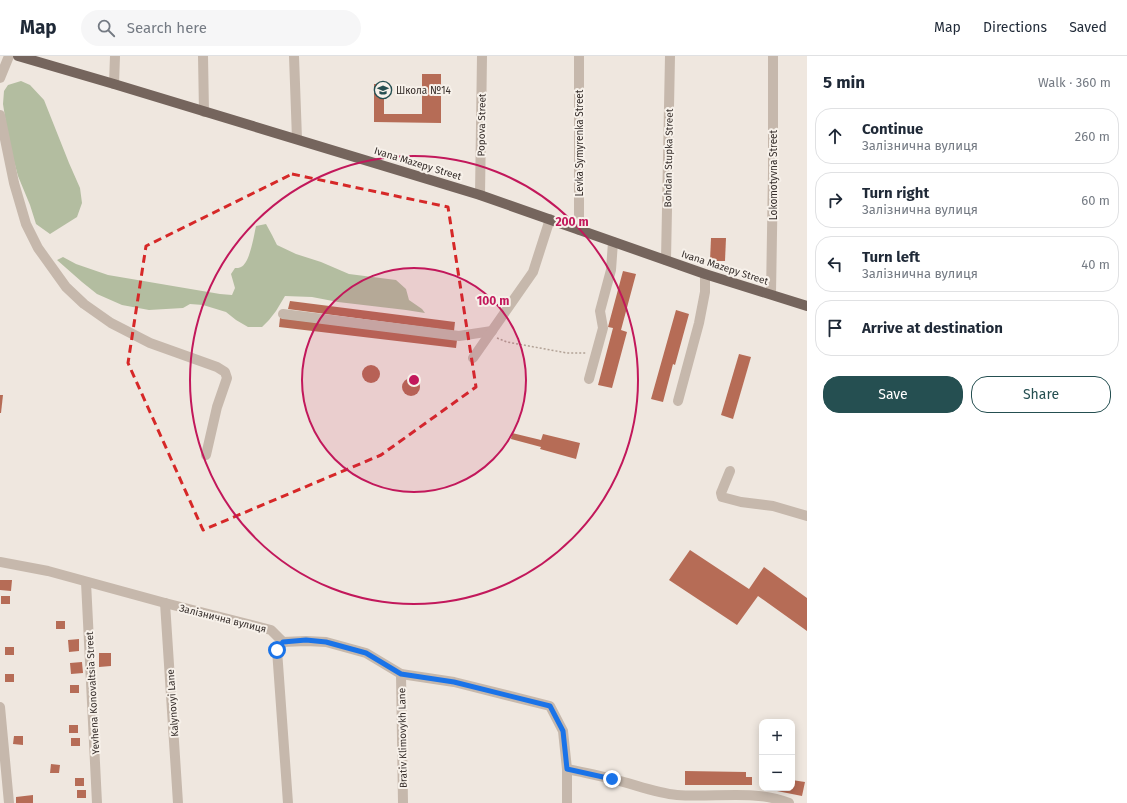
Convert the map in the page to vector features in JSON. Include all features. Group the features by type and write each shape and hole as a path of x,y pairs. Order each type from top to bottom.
{"main road":[{"name":"Ivana Mazepy Street","path":"20,56 480,195 705,274 807,306"}],"street":[{"path":"0,78 9,56"},
{"path":"114,84 115,56"},
{"path":"203,56 204,112"},
{"path":"294,56 297,139"},
{"name":"Popova Street","path":"480,195 482,56"},
{"name":"Levka Symyrenka Street","path":"579,56 579,230"},
{"name":"Bohdan Stupka Street","path":"666,260 670,56"},
{"name":"Lokomotyvna Street","path":"771,294 773,56"},
{"path":"0,115 14,183 26,224 38,248 66,287 84,304 110,323 150,342 217,367 225,372 227,378 217,407 206,455"},
{"path":"474,358 533,272 550,219"},
{"path":"589,379 603,328 600,311 610,270 613,242"},
{"path":"678,401 699,323 705,292 705,274"},
{"path":"283,314 458,336 491,333"},
{"path":"730,470 721,493 722,497 741,502 773,506 807,516"},
{"name":"Залізнична вулиця","path":"0,562 48,571 271,630 283,642"},
{"name":"Yevhena Konovaltsia Street","path":"86,582 97,803"},
{"name":"Kalynovyi Lane","path":"166,603 178,803"},
{"path":"288,803 277,650 283,642 306,640 326,642 366,653 401,674 454,682 550,706 563,731 567,769 567,803"},
{"name":"Brativ Klimovykh Lane","path":"401,674 403,803"},
{"path":"0,707 9,803"},
{"path":"567,769 672,795 782,800 790,803"}],"path":[{"path":"491,333 507,342 567,353 596,353"}],"highlighted area":[{"path":"292,174 448,207 476,387 381,455 203,530 128,363 146,246"}],"green space":[{"path":"21,81 30,85 44,100 80,188 82,203 77,217 50,234 36,224 18,176 9,143 3,104 4,91 8,85"},
{"path":"266,224 277,245 296,254 321,262 349,274 396,280 406,289 409,300 422,309 425,313 338,302 312,297 285,296 276,311 262,327 248,327 226,312 203,305 190,304 183,308 149,310 122,305 97,294 57,260 63,257 76,264 108,275 232,295 235,288 231,274 235,268 241,267 247,260 256,226"}],"building":[{"path":"422,74 441,74 441,123 374,122 374,84 384,84 384,114 422,114"},
{"path":"711,238 726,238 725,261 710,261"},
{"path":"623,271 636,274 621,330 627,332 612,388 598,385 613,328 608,327"},
{"path":"290,301 455,322 454,331 288,309"},
{"path":"676,310 689,314 663,402 651,399"},
{"path":"280,318 457,340 456,348 279,327"},
{"path":"739,354 751,357 733,419 721,415"},
{"path":"367,365 375,365 380,370 378,381 375,383 367,383 362,378 362,370"},
{"path":"407,378 415,378 420,383 418,394 415,396 407,396 402,391 402,383"},
{"path":"0,395 3,395 1,413 0,413"},
{"path":"512,433 541,440 543,434 580,443 576,459 511,439"},
{"path":"690,550 749,589 764,567 807,598 807,631 758,596 737,625 669,580"},
{"path":"0,580 12,580 11,591 0,590"},
{"path":"1,596 10,596 10,604 1,604"},
{"path":"56,621 65,621 65,629 56,629"},
{"path":"79,639 79,651 69,652 68,640"},
{"path":"5,647 14,647 14,655 5,655"},
{"path":"99,653 111,653 111,666 99,667"},
{"path":"82,662 83,673 71,674 70,663"},
{"path":"5,674 14,674 14,682 5,682"},
{"path":"70,685 79,685 79,693 70,693"},
{"path":"69,725 78,725 78,733 69,733"},
{"path":"14,736 23,736 23,745 13,744"},
{"path":"71,738 80,738 80,746 71,746"},
{"path":"51,764 60,765 59,773 50,773"},
{"path":"685,771 746,772 746,777 752,777 752,785 685,785"},
{"path":"75,778 84,778 84,786 75,786"},
{"path":"795,780 805,782 802,796 777,791 795,791"},
{"path":"77,790 86,790 86,798 77,798"},
{"path":"33,795 33,803 16,803 16,797"}],"place":[{"name":"Школа №14","path":"383,90"}],"route":[{"path":"277,650 283,642 306,640 326,642 366,653 401,674 454,682 550,706 563,731 567,769 612,779"}]}
